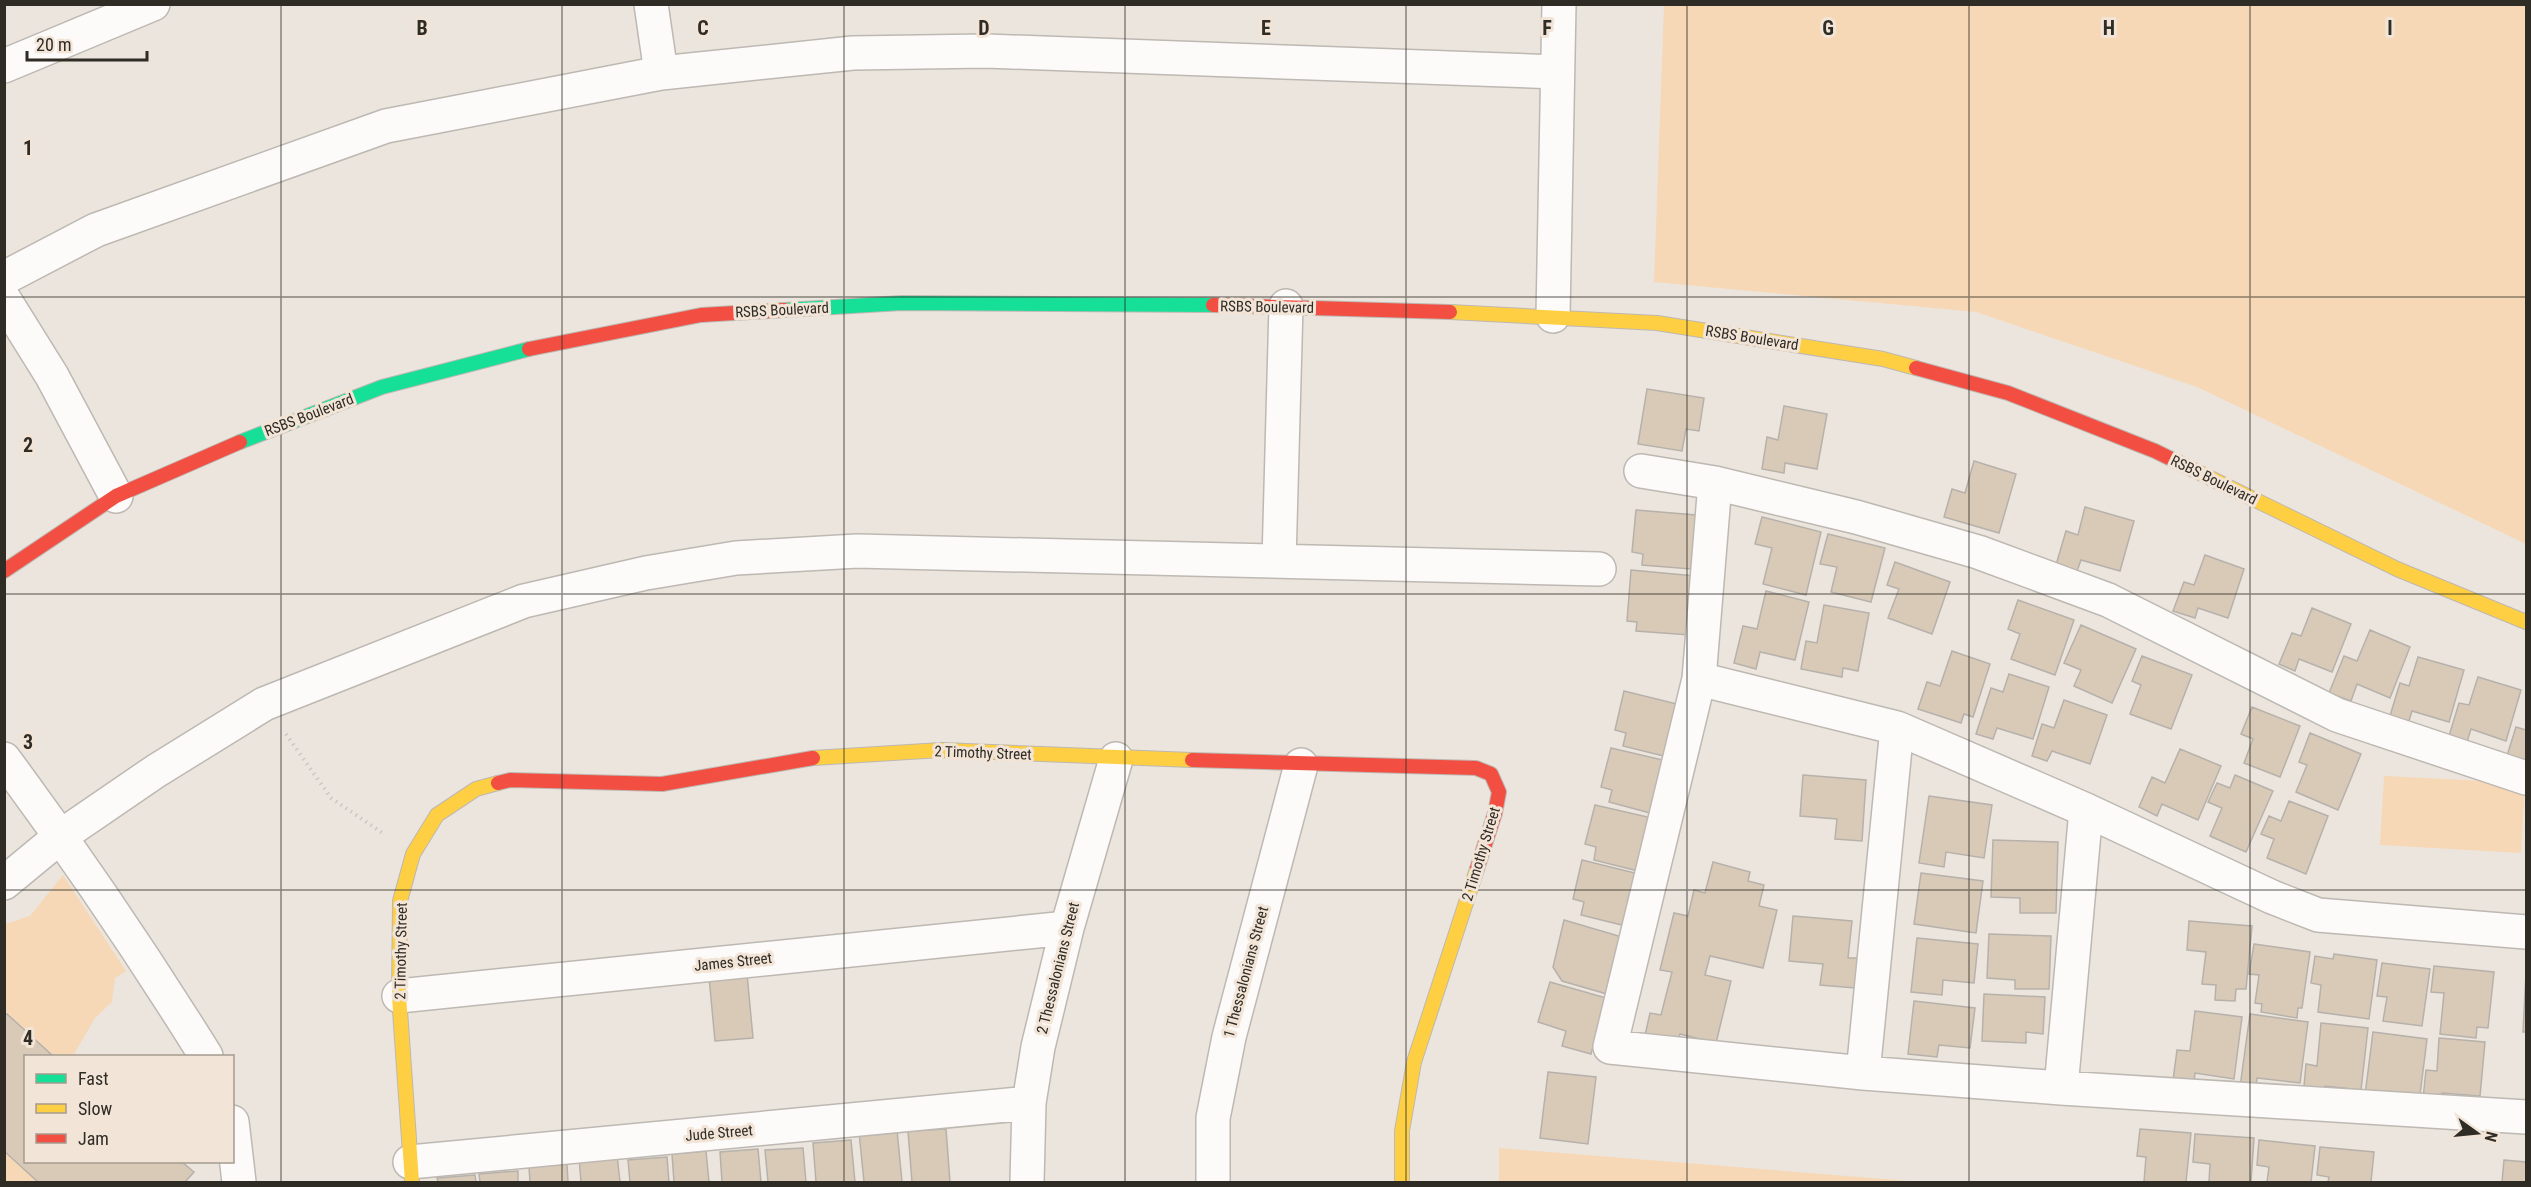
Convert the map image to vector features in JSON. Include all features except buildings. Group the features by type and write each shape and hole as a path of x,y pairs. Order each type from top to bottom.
{"street":[{"path":"4,66 153,4"},
{"path":"651,4 661,73"},
{"path":"1553,316 1559,4"},
{"path":"4,278 96,230 386,126 661,73 853,53 986,51 1557,72"},
{"path":"4,299 52,376 116,496"},
{"name":"RSBS Boulevard","path":"4,571 116,496 270,429 382,387 543,345 701,315 902,303 1286,306 1553,316 1657,323 1883,359 2008,393 2155,451 2397,569 2526,622"},
{"path":"1279,561 1286,306"},
{"path":"1641,471 1715,483 1856,517 1989,556 2108,600 2337,715 2526,778"},
{"path":"1715,483 1699,679 1610,1047 1863,1073 2061,1088 2526,1117"},
{"path":"4,883 61,836 156,771 264,704 524,601 646,573 736,558 857,550 1599,569"},
{"path":"1699,679 1897,728 2086,810 2272,897 2318,915 2526,932"},
{"path":"1863,1073 1897,728"},
{"name":"2 Timothy Street","path":"411,1172 399,996 400,901 413,854 437,815 476,789 510,780 662,784 804,759 918,751 1301,765 1476,768 1491,774 1499,792 1495,813 1414,1062 1402,1131 1401,1182"},
{"path":"4,759 61,836 205,1055"},
{"name":"2 Thessalonians Street","path":"1027,1182 1029,1103 1038,1047 1067,928 1116,759"},
{"name":"1 Thessalonians Street","path":"1212,1182 1213,1118 1229,1037 1301,765"},
{"path":"2061,1088 2086,810"},
{"name":"James Street","path":"399,996 1067,928"},
{"name":"Jude Street","path":"411,1172 1029,1103"},
{"path":"234,1139 239,1182"}],"path":[{"path":"264,704 331,798 413,854"}],"shaded area":[{"path":"1664,5 2526,5 2526,544 2197,387 1976,312 1654,282"},
{"path":"2384,776 2525,783 2521,853 2380,845"},
{"path":"63,875 126,971 115,978 112,1002 95,1018 74,1055 52,1055 7,1014 5,1016 5,924 30,916"},
{"path":"1499,1148 1922,1182 1499,1182"},
{"path":"5,1151 38,1182 5,1182"}],"traffic: fast":[{"path":"785,310 902,303 1213,305"},
{"path":"240,442 382,387 529,349"}],"traffic: slow":[{"path":"1450,312 1657,323 1883,359 1916,368"},
{"path":"2198,472 2397,569 2526,622"},
{"path":"813,758 941,750 1192,760"},
{"path":"412,1182 399,996 400,901 413,854 437,815 476,789 498,783"},
{"path":"1402,1182 1402,1131 1414,1062 1477,869"}],"traffic: jam":[{"path":"1213,305 1450,312"},
{"path":"529,349 701,315 785,310"},
{"path":"1916,368 2008,393 2155,451 2198,472"},
{"path":"4,571 116,496 240,442"},
{"path":"498,783 510,780 662,784 813,758"},
{"path":"1192,760 1476,768 1491,774 1499,792 1495,813 1477,869"}]}
